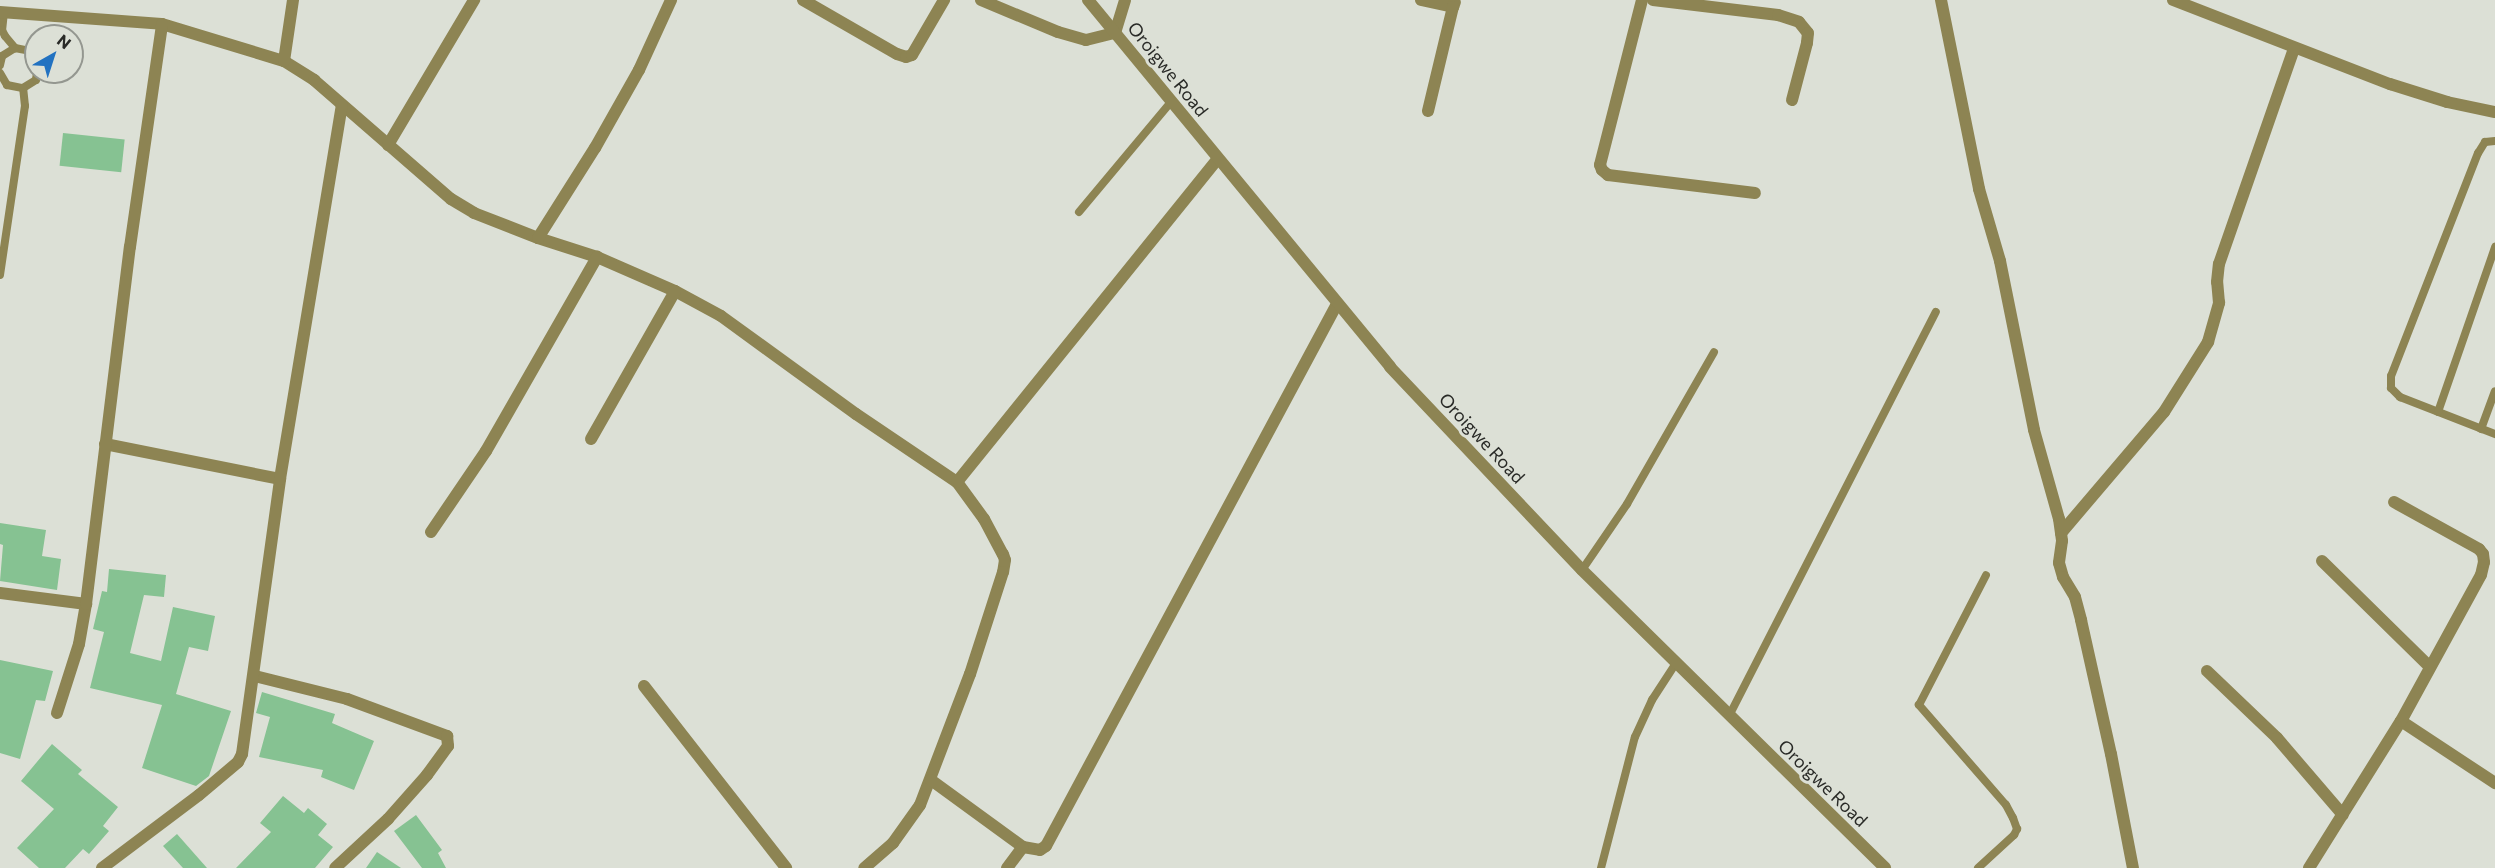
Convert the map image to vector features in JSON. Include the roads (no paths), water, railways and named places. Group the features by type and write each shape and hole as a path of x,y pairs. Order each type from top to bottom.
{"street":[{"path":"284,61 293,0"},
{"path":"388,145 474,0"},
{"path":"538,238 595,148 633,80 671,0"},
{"path":"803,0 906,57 912,55 945,0"},
{"path":"981,0 1073,37 1086,40 1115,33 1125,0"},
{"name":"Oroigwe Road","path":"1088,0 1390,367 1582,570 1885,868"},
{"path":"1421,0 1454,4 1428,111"},
{"path":"1642,0 1600,165 1602,170 1608,175 1755,193"},
{"path":"1653,0 1778,15 1799,22 1808,33 1808,43 1792,100"},
{"path":"1941,0 1980,189 2001,261 2034,430 2061,533 2059,563 2063,577 2075,597 2081,620 2111,754 2133,868"},
{"path":"2173,0 2294,49 2447,102 2495,112"},
{"path":"2,12 162,24 284,61 314,80 451,199 474,213 538,238 597,256 675,291 721,316 856,414 957,482 984,519 1005,560 970,674 931,780 907,825 893,843 864,868"},
{"path":"57,713 79,644 86,604 130,247 162,24"},
{"path":"2061,533 2164,412 2208,342 2219,303 2217,282 2219,264 2294,49"},
{"path":"102,868 238,762 242,754 255,676 280,479 342,105"},
{"path":"957,482 1218,159"},
{"path":"431,531 486,452 597,256"},
{"path":"591,439 675,291"},
{"path":"931,780 1023,847 1040,850 1046,846 1337,304"},
{"path":"105,444 280,479"},
{"path":"2309,868 2401,721 2481,574 2483,554 2479,549 2394,502"},
{"path":"2322,561 2430,668"},
{"path":"0,593 86,604"},
{"path":"2207,671 2277,738 2343,815"},
{"path":"255,676 347,699 447,736 447,746 427,775 388,819 335,868"},
{"path":"644,686 786,868"},
{"path":"2401,721 2495,783"},
{"path":"1007,868 1023,847"}],"lane":[{"path":"2,12 2,30 15,48 24,50"},
{"path":"0,65 2,56 15,48"},
{"path":"0,73 7,85 23,88 30,84"},
{"path":"0,275 2,276 25,106 23,88"},
{"path":"1079,212 1171,102"},
{"path":"2495,141 2485,142 2478,153 2391,376 2391,388 2400,397 2495,434"},
{"path":"2438,412 2495,247"},
{"path":"1729,716 1936,312"},
{"path":"1582,570 1627,504 1714,352"},
{"path":"2481,429 2495,391"},
{"path":"1978,868 2014,835 2017,829 2006,805 1919,704 1986,575"},
{"path":"1601,868 1635,737 1652,700 1676,663"}]}
